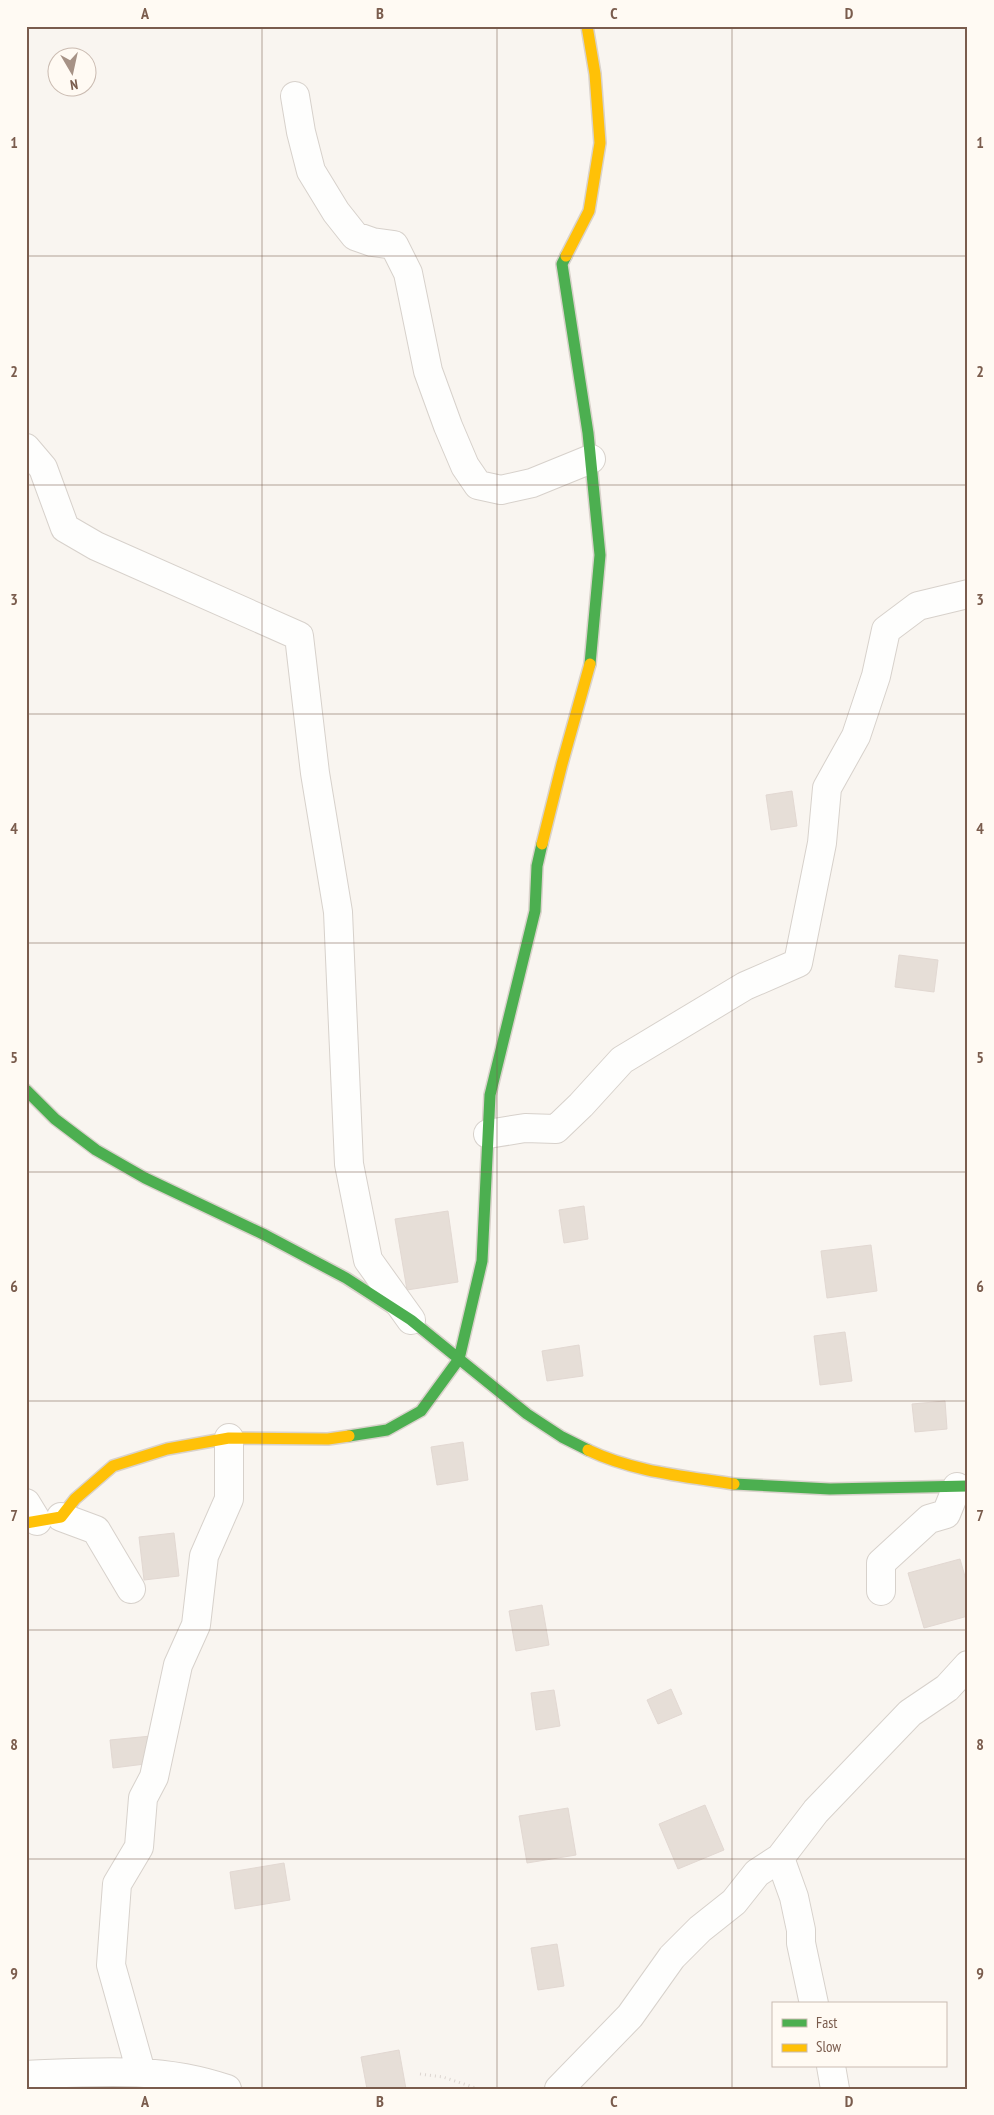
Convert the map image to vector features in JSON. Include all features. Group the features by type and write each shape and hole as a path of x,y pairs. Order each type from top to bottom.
{"street":[{"path":"38,1516 75,1499 113,1466 167,1449 229,1438 328,1440 387,1430 421,1411 459,1359 482,1261 490,1095 535,912 538,866 562,764 590,669 600,555 591,459 562,264 589,211 600,143 595,74 587,26"},
{"path":"295,96 301,132 311,171 336,212 355,236 372,242 394,245 408,273 428,371 465,466 478,485 501,490 532,483 591,459"},
{"path":"26,448 43,468 65,528 96,546 299,636 314,773 338,912 349,1164 368,1260 411,1320"},
{"path":"488,1134 525,1128 556,1129 622,1060 745,986 798,963 822,843 827,788 856,736 876,676 886,630 918,606 968,594"},
{"path":"26,1090 55,1118 96,1150 144,1178 265,1235 346,1278 411,1320 527,1414 562,1437 603,1457 644,1470 735,1484 830,1489 962,1486"},
{"path":"141,2072 111,1965 117,1884 139,1847 143,1798 154,1777 178,1665 196,1625 204,1556 229,1499 229,1438"},
{"path":"881,1591 881,1563 929,1519 946,1514 962,1486"},
{"path":"38,1516 96,1530 131,1589"},
{"path":"559,2089 630,2016 672,1956 700,1929 734,1902 757,1873 780,1858 816,1811 910,1713 947,1688 968,1665"},
{"path":"780,1858 794,1897 801,1930 801,1943 814,2002"},
{"path":"831,2068 835,2089"},
{"path":"26,2075 141,2072 200,2080 226,2089"}],"path":[{"path":"420,2074 443,2077 479,2089"}],"building":[{"path":"792,791 797,826 771,830 766,795"},
{"path":"899,955 938,960 934,992 895,987"},
{"path":"584,1206 588,1239 564,1243 559,1210"},
{"path":"448,1211 458,1282 407,1290 395,1219"},
{"path":"871,1245 877,1291 827,1298 821,1251"},
{"path":"845,1332 852,1381 820,1385 814,1336"},
{"path":"579,1345 583,1376 547,1381 542,1351"},
{"path":"945,1401 947,1429 915,1432 912,1404"},
{"path":"463,1442 468,1480 437,1485 431,1447"},
{"path":"174,1533 179,1576 144,1580 139,1537"},
{"path":"960,1559 968,1587 968,1616 924,1628 908,1573"},
{"path":"542,1605 549,1645 516,1651 509,1611"},
{"path":"671,1689 682,1714 658,1724 647,1700"},
{"path":"554,1690 560,1726 536,1730 531,1693"},
{"path":"151,1736 153,1763 113,1768 110,1740"},
{"path":"705,1805 724,1850 678,1869 659,1824"},
{"path":"568,1808 576,1855 527,1863 519,1816"},
{"path":"284,1863 290,1900 235,1909 230,1872"},
{"path":"557,1944 564,1986 538,1990 531,1948"},
{"path":"399,2050 406,2089 367,2089 361,2057"}],"traffic: fast":[{"path":"566,256 562,264 588,433 600,555 590,664"},
{"path":"349,1436 387,1430 421,1411 459,1359 482,1261 490,1095 535,911 537,866 542,844"},
{"path":"26,1090 55,1119 96,1150 145,1178 265,1235 346,1278 411,1320 527,1414 562,1437 588,1450"},
{"path":"734,1484 830,1489 968,1486"}],"traffic: slow":[{"path":"566,256 589,211 600,143 595,74 587,26"},
{"path":"542,844 590,664"},
{"path":"26,1523 61,1517 75,1499 113,1466 167,1449 229,1438 328,1439 349,1436"},
{"path":"588,1450 641,1468 678,1476 734,1484"}]}
